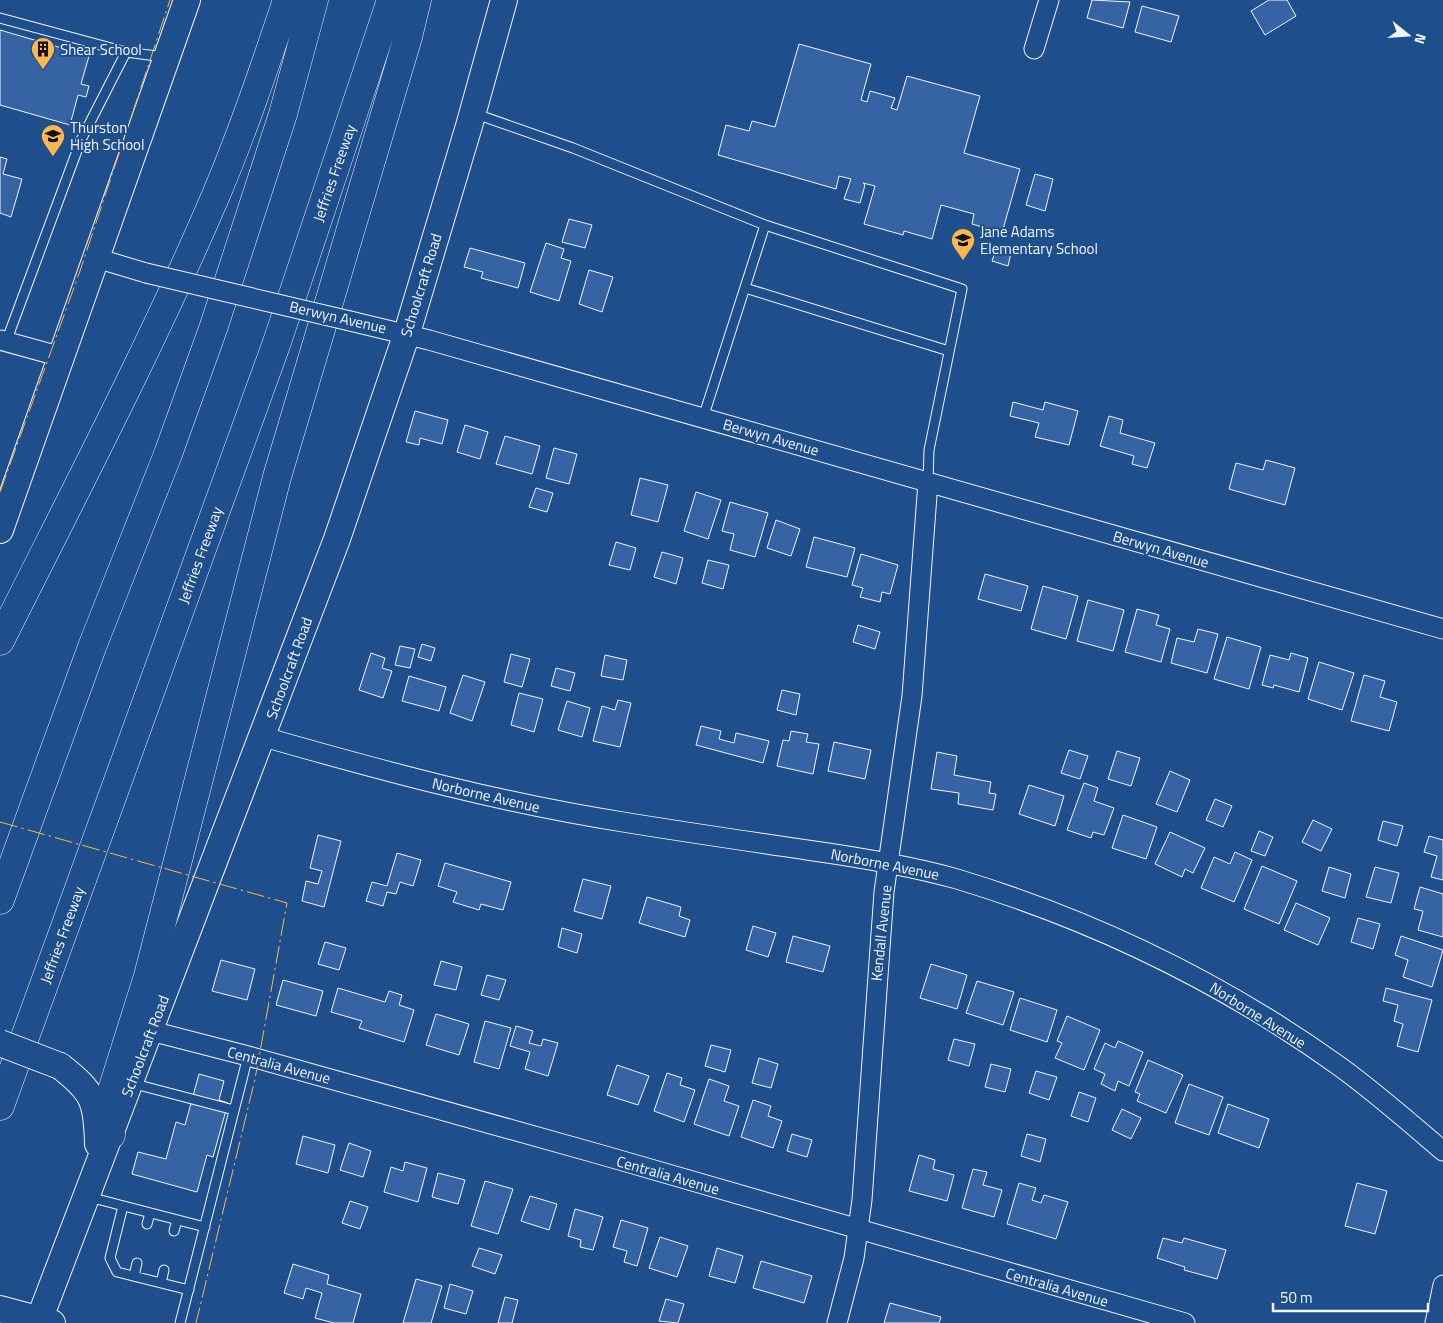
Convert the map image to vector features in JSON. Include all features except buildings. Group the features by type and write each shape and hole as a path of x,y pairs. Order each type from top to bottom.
{"highway":[{"path":"0,641 114,416 216,196 257,91 287,0"},
{"path":"0,900 92,647 168,454 214,326 284,114 314,0"},
{"name":"Jeffries Freeway","path":"0,1106 276,345 391,0"},
{"path":"111,1135 109,1100 148,976 277,477 408,37 417,0"}],"main road":[{"path":"0,530 187,0"},
{"name":"Schoolcraft Road","path":"43,1322 87,1196 264,737 337,539 407,333 473,113 504,0"},
{"path":"0,1043 60,1066 78,1079 88,1090 97,1110 98,1167"},
{"path":"5,1310 43,1322"}],"street":[{"path":"1034,49 1049,0"},
{"name":"Berwyn Avenue","path":"96,258 146,272 407,333 1443,629"},
{"path":"3,341 62,357"},
{"name":"Kendall Avenue","path":"838,1323 854,1258 862,1200 883,901 912,696 928,482"},
{"name":"Norborne Avenue","path":"264,737 394,774 525,805 889,862 956,879 1048,910 1126,942 1194,976 1271,1020 1340,1067 1443,1151"},
{"name":"Centralia Avenue","path":"151,1031 248,1056 592,1153 858,1231 1185,1323"},
{"path":"1435,1323 1443,1284"}],"lane":[{"path":"0,18 126,52 167,57"},
{"path":"3,341 81,140 126,52"},
{"path":"473,113 573,148 765,225 962,289 929,450 928,482"},
{"path":"703,418 765,225"},
{"path":"745,288 949,351"},
{"path":"180,1323 248,1056"},
{"path":"131,1083 234,1110"},
{"path":"87,1196 205,1227"},
{"path":"123,1206 110,1258 117,1272 189,1290"},
{"path":"147,1224 150,1213"},
{"path":"174,1231 177,1220"},
{"path":"134,1276 137,1263"},
{"path":"161,1283 164,1270"}],"power":[{"path":"0,492 80,271 170,0"},
{"path":"0,822 287,903 255,1079 196,1323"}],"place":[{"name":"Shear School","path":"43,70"},
{"name":"Thurston High School","path":"53,157"},
{"name":"Jane Adams Elementary School","path":"963,261"}]}
